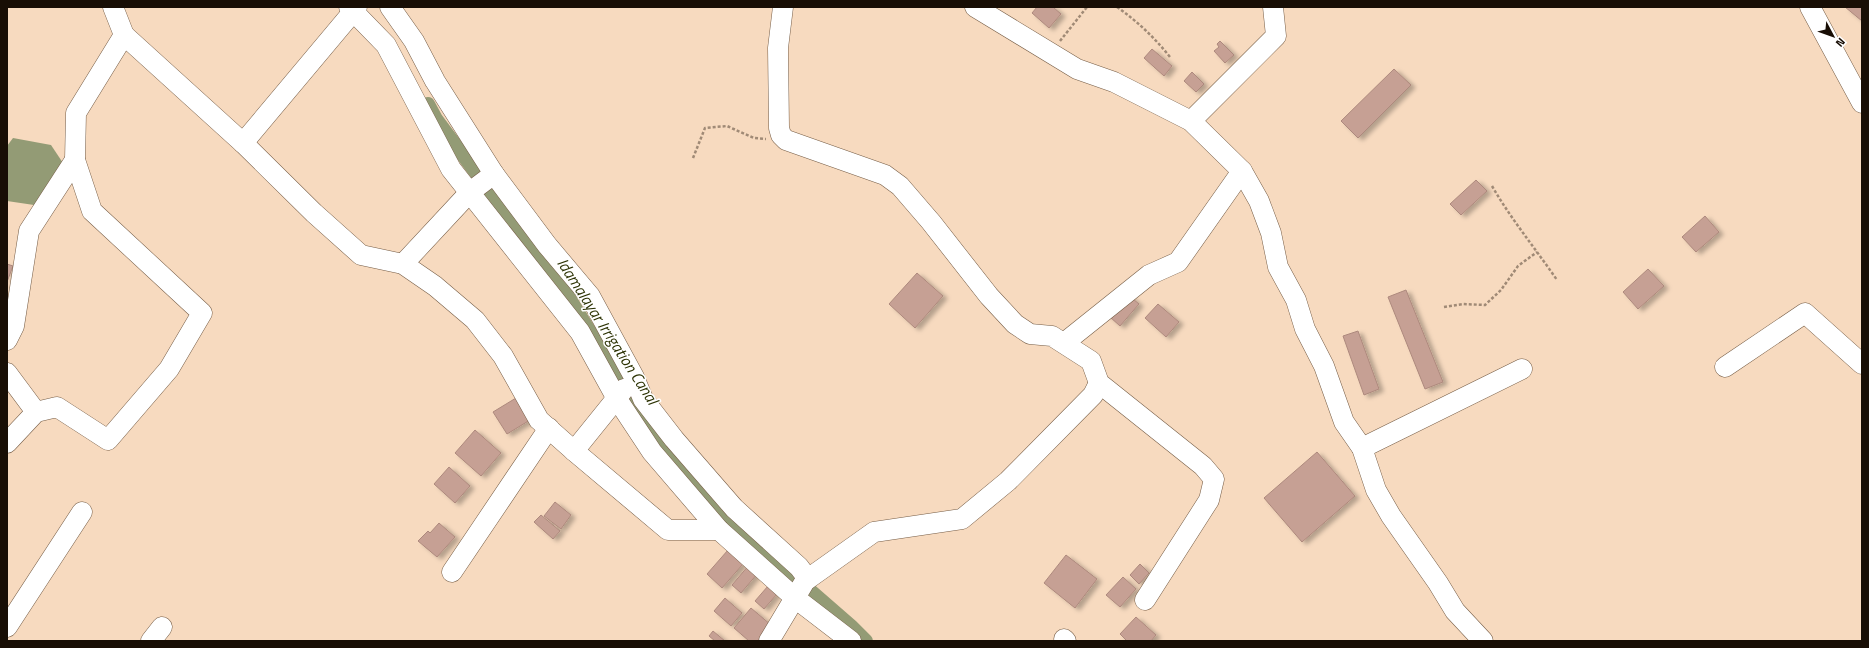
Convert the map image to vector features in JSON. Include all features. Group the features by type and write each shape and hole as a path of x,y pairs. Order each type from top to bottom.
{"street":[{"path":"113,7 124,35 243,143 314,213 361,255 403,264 435,286 475,320 504,356 539,420 574,451 668,530 718,530"},
{"path":"390,7 414,41 435,81 494,174 547,245 590,296 634,377 643,399 674,439 734,508 799,567 805,575 805,581"},
{"path":"783,7 778,48 779,128 781,135 786,140 885,174 900,186 931,222 989,296 1015,324 1030,334 1052,336 1091,361 1099,383 1203,466 1214,479 1209,500 1145,600"},
{"path":"975,7 1077,69 1114,82 1191,121 1242,171 1259,201 1271,233 1278,267 1296,300 1305,329 1324,366 1344,422 1362,448 1376,490 1391,516 1438,583 1455,611 1483,641"},
{"path":"1191,121 1276,36 1273,7"},
{"path":"1810,7 1862,103"},
{"path":"243,143 354,8 386,45 451,168 580,332 617,399 652,452 718,530 795,598 851,641"},
{"path":"7,443 36,412 57,407 108,440 169,369 202,313 92,211 75,160 76,114 124,35"},
{"path":"7,340 14,326 29,231 75,160"},
{"path":"1064,343 1149,275 1178,262 1242,171"},
{"path":"403,264 470,192 494,174"},
{"path":"1725,367 1805,313 1862,364"},
{"path":"1362,448 1522,369"},
{"path":"7,373 36,412"},
{"path":"574,451 634,377"},
{"path":"769,641 805,581 874,532 962,520 1008,481 1092,395 1099,383"},
{"path":"452,572 549,428"},
{"path":"7,627 82,512"}],"path":[{"path":"1051,53 1087,7"},
{"path":"1117,7 1140,24 1156,39 1170,57"},
{"path":"693,158 705,128 727,126 754,138 786,140"},
{"path":"1492,186 1507,213 1557,280"},
{"path":"1444,307 1463,304 1485,305 1501,290 1518,266 1537,252"}],"shaded area":[{"path":"13,138 51,145 63,163 34,205 7,201 7,146"}],"building":[{"path":"1037,7 1053,7 1061,14 1049,28 1032,13"},
{"path":"1845,7 1862,7 1862,21"},
{"path":"1220,41 1234,55 1225,63 1214,51 1219,47 1217,44"},
{"path":"1152,49 1172,66 1164,76 1144,58"},
{"path":"1394,69 1411,85 1358,138 1341,121"},
{"path":"1192,72 1204,84 1196,92 1184,81"},
{"path":"1476,180 1487,191 1461,215 1450,204"},
{"path":"1705,216 1719,232 1696,252 1682,237"},
{"path":"7,264 13,266 7,282"},
{"path":"1648,269 1664,286 1638,309 1623,292"},
{"path":"917,273 943,296 915,328 889,304"},
{"path":"1119,287 1139,304 1120,326 1100,308"},
{"path":"1406,290 1443,382 1425,389 1388,297"},
{"path":"1158,304 1179,322 1166,337 1145,318"},
{"path":"1358,331 1379,389 1364,395 1343,336"},
{"path":"516,398 530,420 507,434 493,412"},
{"path":"475,430 501,453 481,476 455,453"},
{"path":"1317,452 1355,496 1302,542 1264,498"},
{"path":"449,467 470,486 455,503 434,484"},
{"path":"555,502 571,515 561,529 544,516"},
{"path":"541,515 560,531 553,539 534,522"},
{"path":"439,523 455,537 437,557 418,541 428,531 430,533"},
{"path":"728,550 743,564 722,588 707,574"},
{"path":"1066,555 1097,579 1075,608 1044,583"},
{"path":"1140,564 1149,573 1139,584 1130,575"},
{"path":"749,565 758,573 741,593 732,585"},
{"path":"1123,577 1136,589 1120,607 1106,595"},
{"path":"768,586 777,594 764,609 755,601"},
{"path":"725,598 742,613 731,626 714,611"},
{"path":"751,608 771,625 758,641 749,641 734,628"},
{"path":"1136,617 1156,635 1151,641 1127,641 1120,634"},
{"path":"713,631 725,641 715,641 709,636"}],"waterway":[{"name":"Idamalayar Irrigation Canal","path":"428,104 436,119 568,296 635,406 711,504 851,626 866,641"}]}
